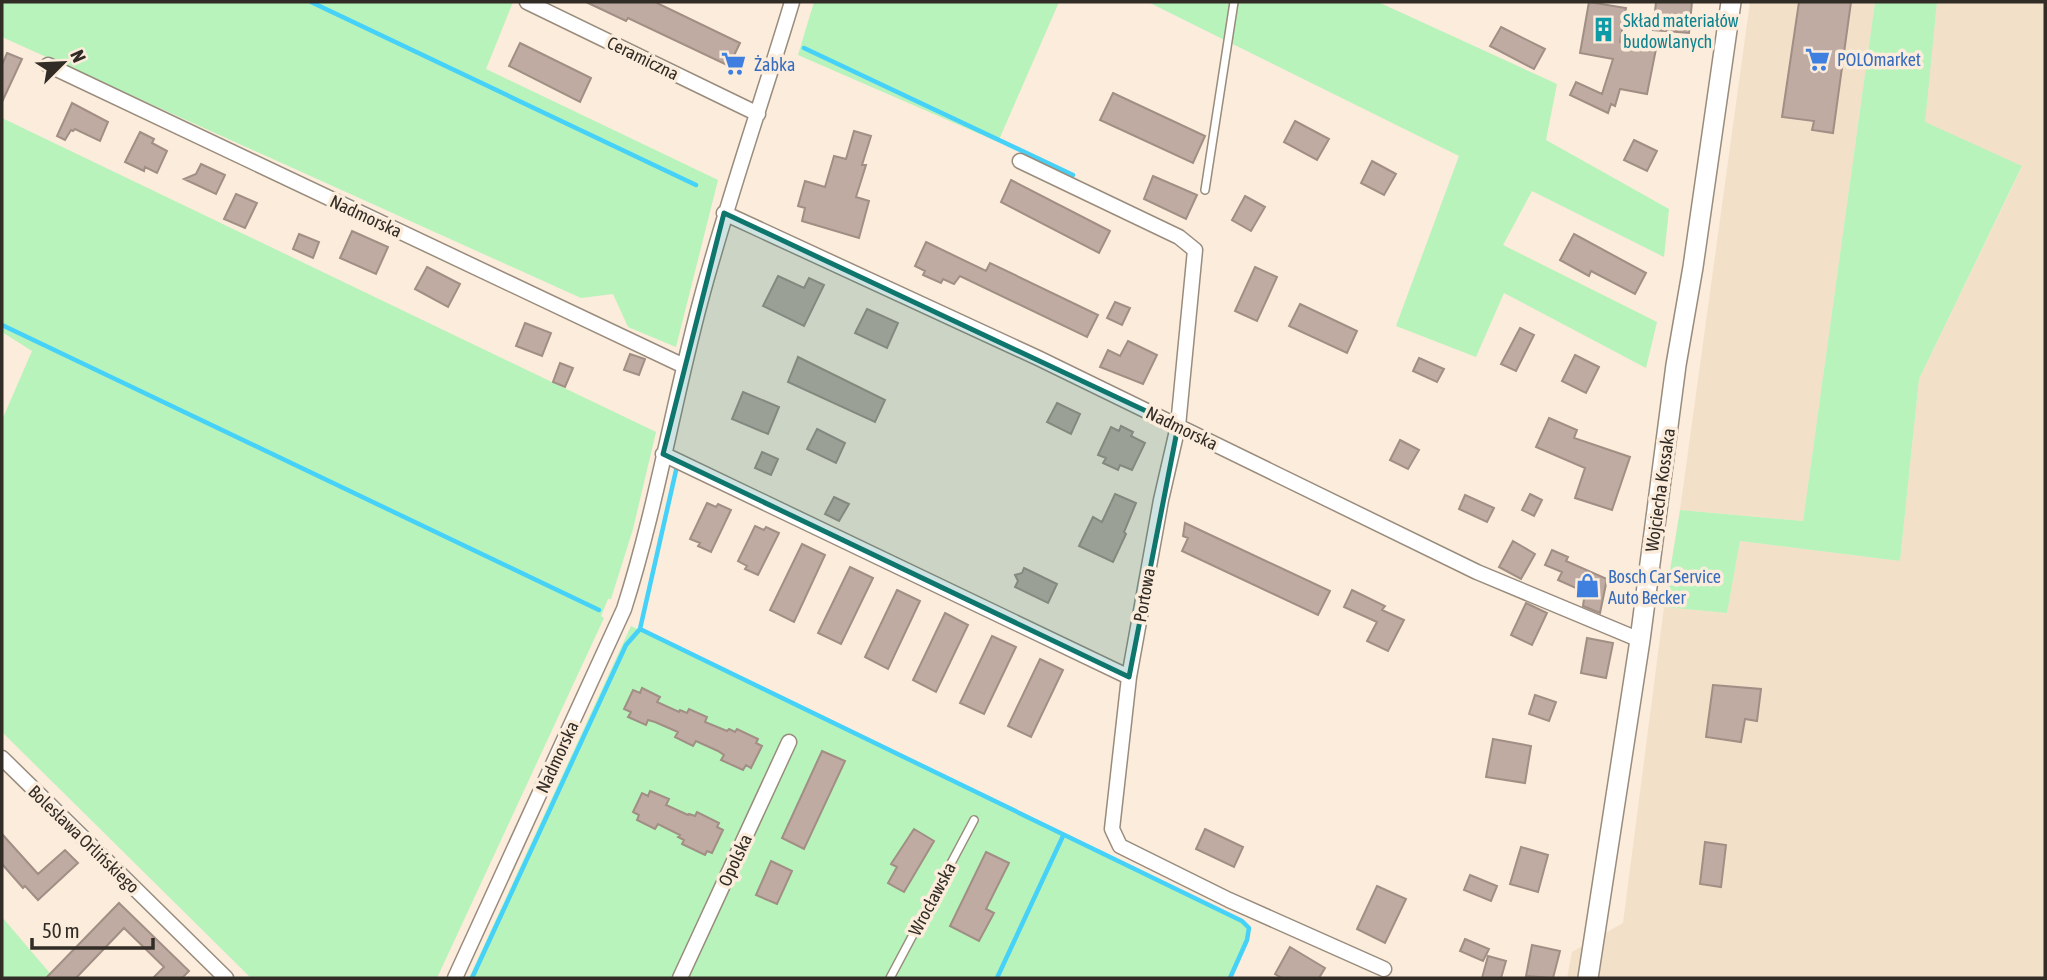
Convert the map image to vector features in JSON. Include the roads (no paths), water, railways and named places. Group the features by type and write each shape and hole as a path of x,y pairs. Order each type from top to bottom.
{"main road":[{"name":"Wojciecha Kossaka","path":"1588,978 1640,640 1676,365 1695,254 1731,2"}],"street":[{"name":"Ceramiczna","path":"527,2 758,114"},
{"name":"Nadmorska","path":"455,978 624,608 634,579 684,366 724,214 792,2"},
{"name":"Nadmorska","path":"48,65 684,366"},
{"name":"Portowa","path":"1020,161 1179,237 1195,250 1178,426 1161,500 1129,677 1112,829 1121,846 1229,900 1384,969"},
{"name":"Nadmorska","path":"724,214 1038,358 1477,572 1640,640"},
{"path":"663,454 1129,677"},
{"name":"Opolska","path":"680,978 789,743"},
{"name":"Bolesława Orlińskiego","path":"2,758 226,978"}],"lane":[{"path":"1205,190 1234,2"},
{"name":"Wrocławska","path":"890,978 974,820"}],"waterway":[{"path":"311,2 696,185"},
{"path":"804,48 1073,175"},
{"path":"2,325 599,610"},
{"path":"472,978 626,645 640,629 677,466"},
{"path":"640,629 1242,921 1249,928 1247,940 1230,978"},
{"path":"997,978 1063,836"}],"place":[{"name":"Skład materiałów budowlanych","path":"1603,30"},
{"name":"POLOmarket","path":"1817,59"},
{"name":"Żabka","path":"734,64"},
{"name":"Bosch Car Service Auto Becker","path":"1588,586"}]}
